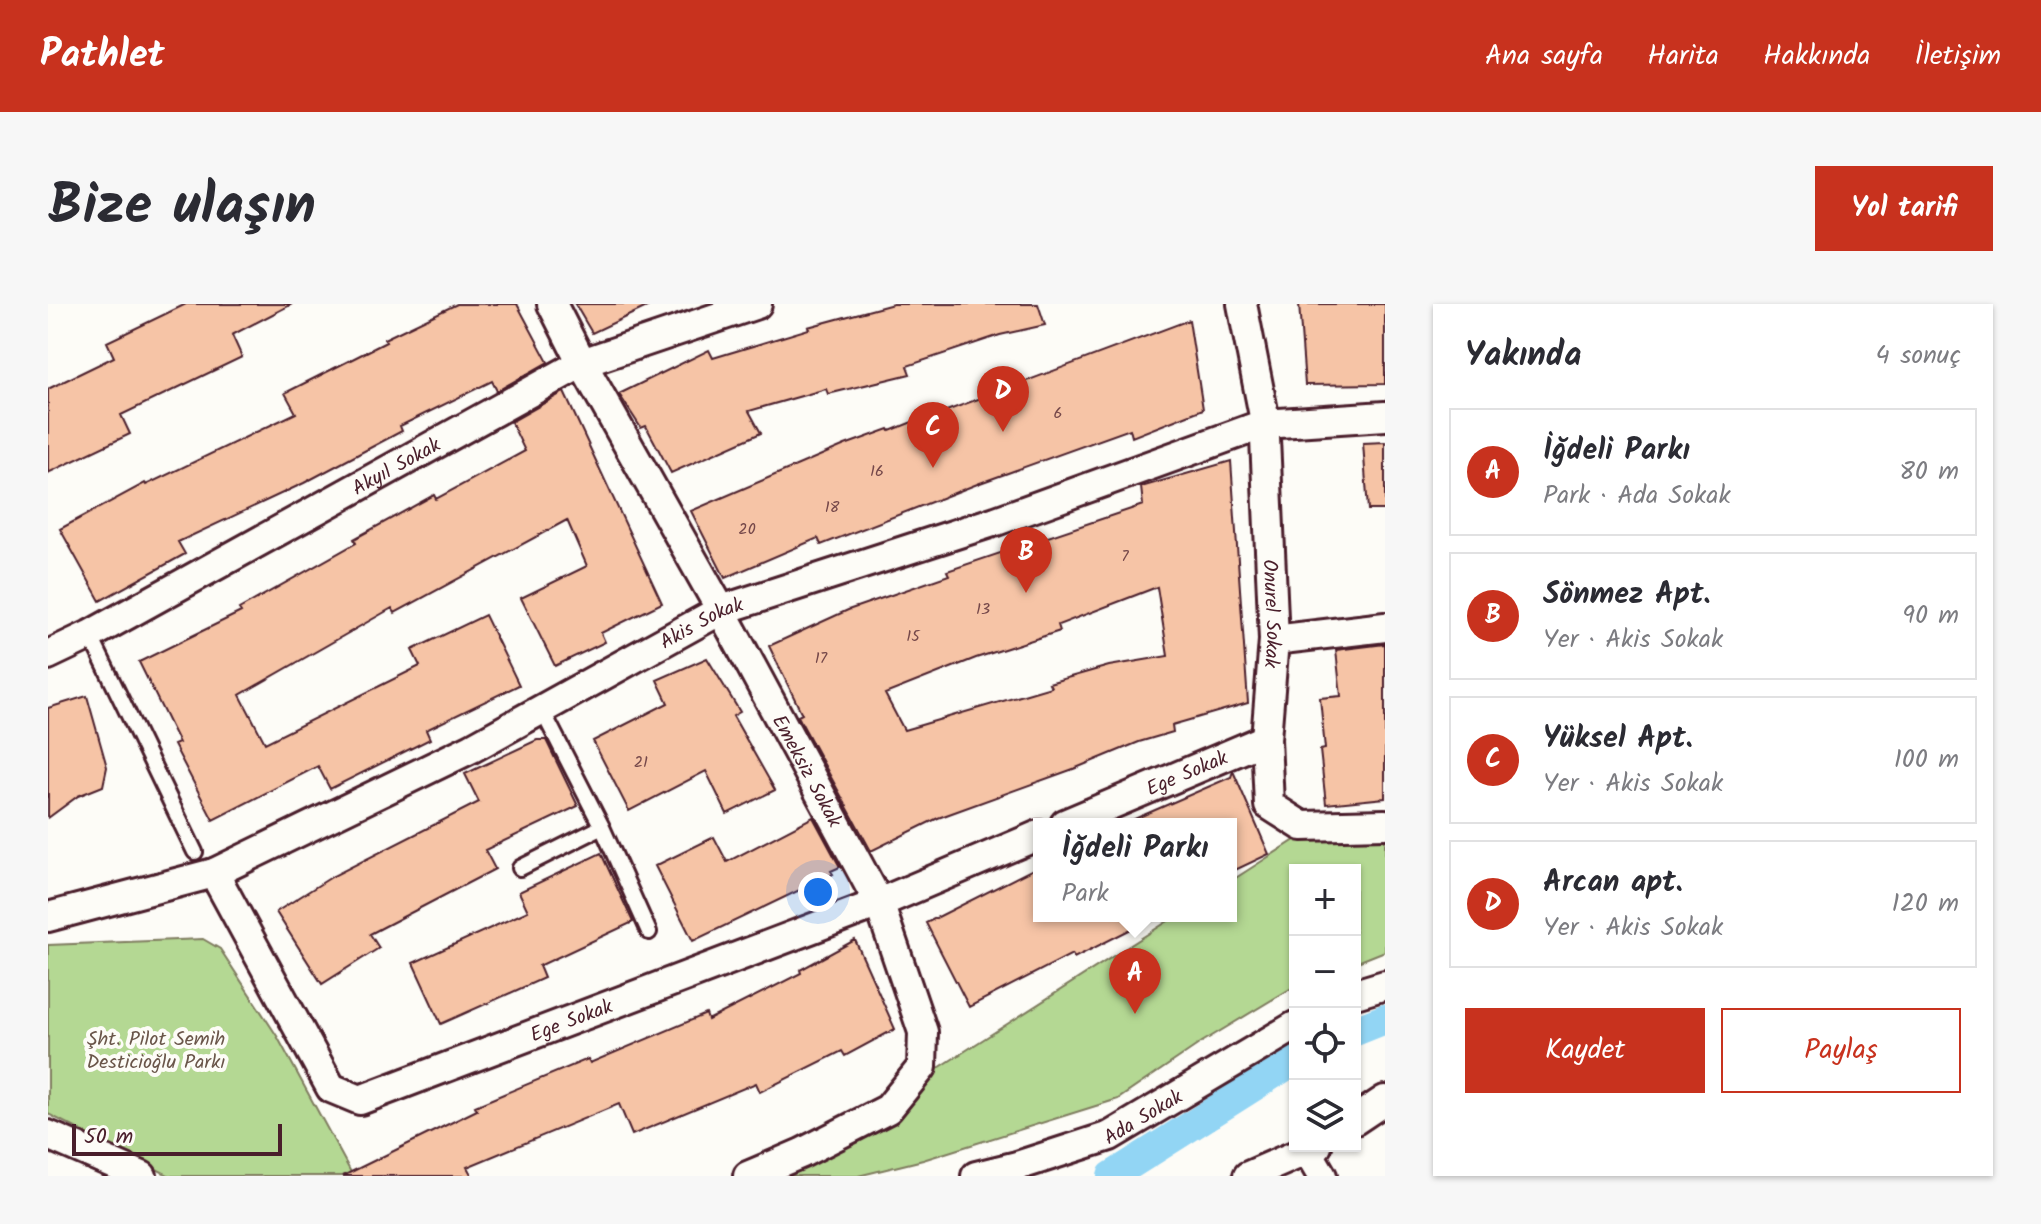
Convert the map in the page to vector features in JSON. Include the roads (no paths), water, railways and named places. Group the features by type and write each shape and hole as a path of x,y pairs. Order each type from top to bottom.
{"street":[{"name":"Emeksiz Sokak","path":"552,304 879,903 923,1032 922,1067 888,1109 802,1153 748,1176"},
{"name":"Akyıl Sokak","path":"48,655 90,635 582,363 757,304"},
{"name":"Onurel Sokak","path":"1242,304 1264,424 1274,640 1266,739 1269,805 1302,826 1385,824"},
{"name":"Akis Sokak","path":"48,917 214,873 472,748 721,610 996,521 1264,424 1385,416"},
{"path":"1274,640 1385,627"},
{"name":"Ege Sokak","path":"1079,818 1266,739"},
{"name":"Ege Sokak","path":"214,873 331,1088 360,1100 879,903 1033,838"},
{"path":"1361,992 1385,985"},
{"name":"Ada Sokak","path":"976,1176 1110,1136 1289,1030"},
{"path":"1361,1116 1385,1100"},
{"path":"48,1135 142,1176"},
{"path":"1248,1176 1315,1158"}],"lane":[{"path":"90,635 195,852"},
{"path":"541,708 602,827 649,932"},
{"path":"520,868 602,827"}],"waterway":[{"path":"1361,1029 1385,1019"},
{"path":"1112,1176 1289,1064"}],"place":[{"name":"Arcan apt.","path":"1003,432"},
{"name":"Yüksel Apt.","path":"933,468"},
{"name":"Sönmez Apt.","path":"1026,593"},
{"name":"İğdeli Parkı","path":"1135,1014"}],"park label":[{"name":"Şht. Pilot Semih Desticioğlu Parkı","path":"156,1050"}]}
